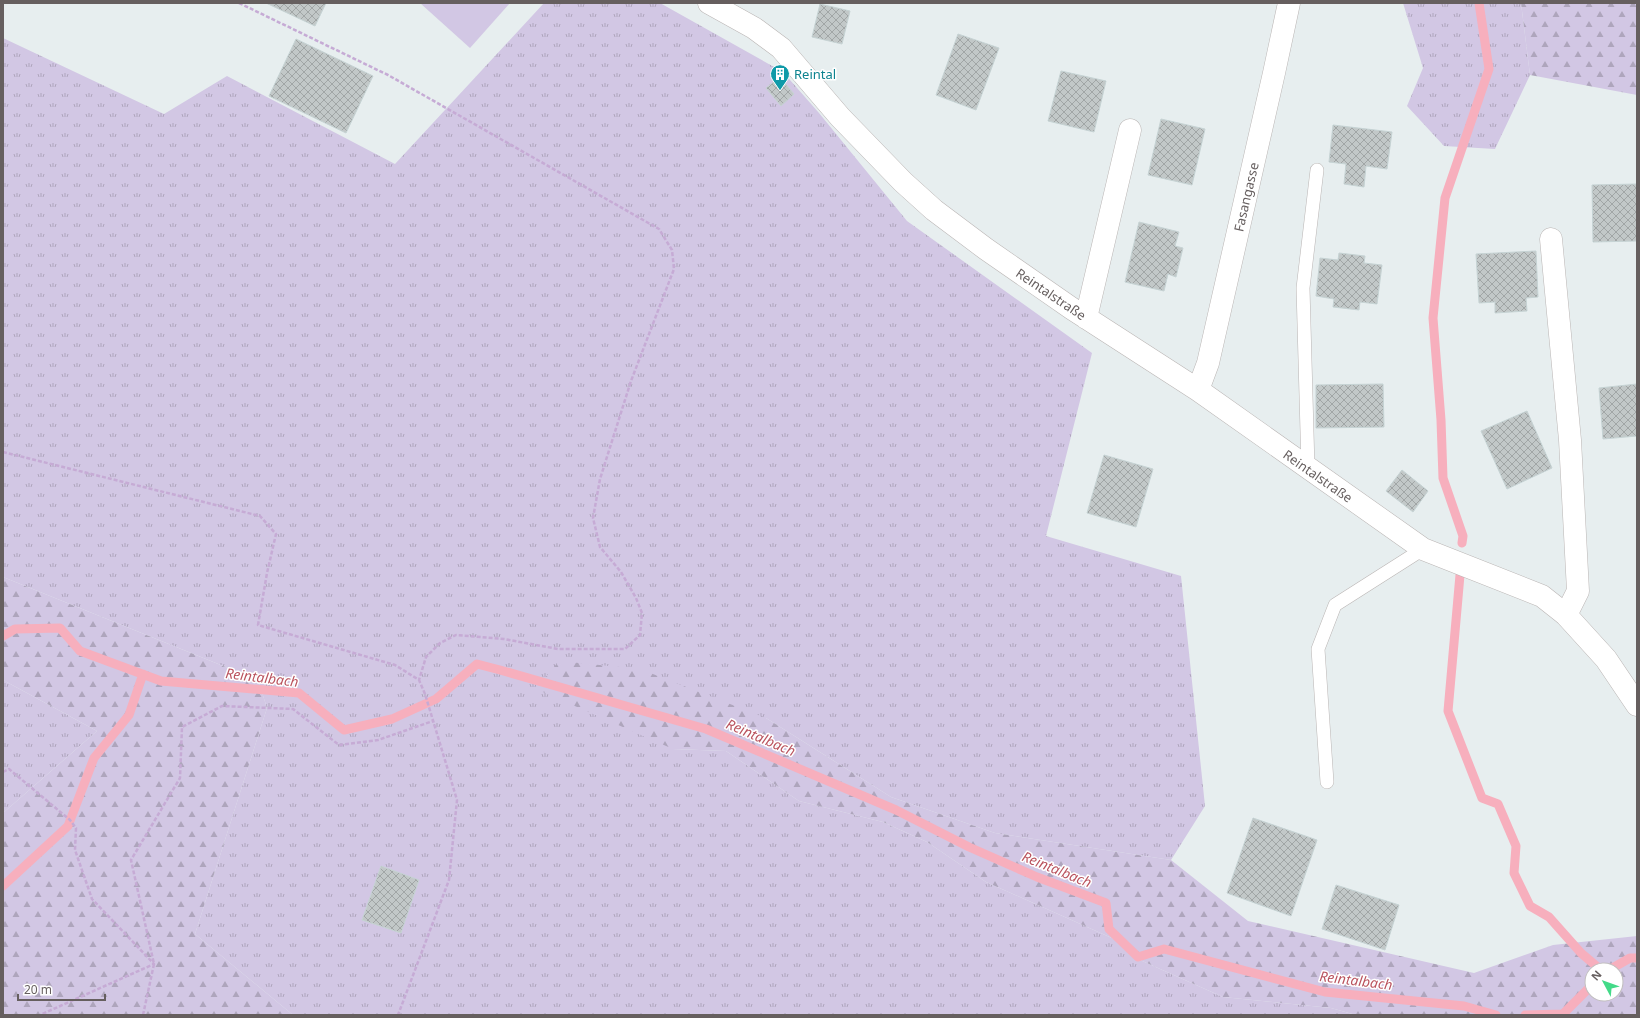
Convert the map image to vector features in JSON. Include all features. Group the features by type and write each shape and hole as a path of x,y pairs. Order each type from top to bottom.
{"street":[{"name":"Reintalstraße","path":"709,3 754,28 781,48 840,117 903,182 934,210 986,249 1086,318 1198,390 1423,549 1542,596 1566,615 1606,659 1637,705"},
{"name":"Fasangasse","path":"1198,390 1210,355 1273,81 1289,3"},
{"path":"1086,318 1130,130"},
{"path":"1552,239 1570,440 1578,591 1566,615"}],"lane":[{"path":"1308,468 1303,288 1317,170"},
{"path":"1327,782 1318,649 1335,605 1423,549"}],"path":[{"path":"239,3 388,75 659,229 672,250 674,269 631,381 600,479 593,518 600,547 621,572 636,598 642,613 640,635 625,649 558,649 504,639 456,634 440,644 426,656 420,680 457,800 449,880 398,1015"},
{"path":"3,452 260,516 276,534 267,573 258,625 395,665 420,680"},
{"path":"143,1015 154,964 131,860 180,778 182,727 222,706 293,709 339,746 378,740 433,721"},
{"path":"3,772 9,769 70,820 76,828 75,850 92,899 154,964"},
{"path":"40,1015 154,964"}],"green space":[{"path":"420,3 510,3 470,48"},
{"path":"544,3 660,3 783,72 819,113 907,221 1092,353 1046,536 1181,576 1205,806 1171,860 995,833 891,797 766,718 673,749 726,751 799,801 883,822 927,842 986,882 1114,939 1131,956 1223,997 1331,1008 1356,1015 293,1015 195,934 267,708 258,680 3,577 3,38 164,114 227,76 395,164"},
{"path":"1403,3 1521,3 1530,75 1495,149 1444,146 1407,106 1423,68"},
{"path":"1521,3 1637,3 1637,95 1530,75"},
{"path":"3,577 258,680 267,708 195,934 293,1015 3,1015 3,813 97,731 3,680"},
{"path":"559,661 640,669 766,718 891,797 995,833 1171,860 1248,921 1474,973 1553,945 1637,936 1637,1015 1356,1015 1331,1008 1223,997 1131,956 1114,939 986,882 927,842 883,822 799,801 726,751 673,749 536,689"},
{"path":"3,680 97,731 3,813"}],"building":[{"path":"266,3 326,3 315,26"},
{"path":"820,4 850,11 842,44 812,37"},
{"path":"958,34 999,48 976,110 936,95"},
{"path":"296,39 373,76 346,133 269,96"},
{"path":"1061,71 1106,81 1094,132 1048,121"},
{"name":"Reintal","path":"780,77 794,94 781,106 766,88"},
{"path":"1161,119 1205,129 1192,185 1148,175"},
{"path":"1333,125 1392,132 1387,169 1366,166 1364,187 1344,184 1346,164 1329,162"},
{"path":"1637,184 1637,241 1593,242 1592,185"},
{"path":"1139,222 1179,232 1175,246 1183,248 1176,277 1168,274 1164,291 1125,282"},
{"path":"1536,251 1538,297 1526,298 1527,311 1495,313 1495,302 1479,303 1476,254"},
{"path":"1339,253 1365,256 1364,263 1382,265 1377,304 1360,302 1359,310 1333,307 1334,299 1316,296 1320,258 1338,260"},
{"path":"1383,384 1384,427 1316,428 1316,385"},
{"path":"1637,384 1637,436 1603,439 1599,388"},
{"path":"1527,411 1552,468 1507,489 1481,431"},
{"path":"1104,455 1153,469 1136,527 1087,513"},
{"path":"1402,470 1428,491 1413,512 1386,491"},
{"path":"1253,818 1317,840 1291,916 1227,893"},
{"path":"381,866 419,880 401,933 362,920"},
{"path":"1336,885 1399,905 1385,950 1322,929"}],"waterway":[{"path":"1462,543 1463,536 1443,478 1441,420 1433,318 1445,198 1489,69 1479,3"},
{"path":"1460,575 1448,711 1482,798 1498,804 1516,846 1514,873 1530,906 1549,917 1581,953 1592,962"},
{"name":"Reintalbach","path":"3,636 15,629 60,628 80,651 161,681 299,693 344,730 392,719 436,699 477,664 706,729 896,810 969,847 1037,877 1106,903 1109,929 1138,957 1164,949 1325,992 1464,1006 1496,1015"},
{"path":"3,886 68,826 94,758 129,715 143,674"},
{"name":"Reintalbach","path":"1623,962 1630,958 1637,958"},
{"name":"Reintalbach","path":"1525,1015 1563,1014 1584,993"}],"place":[{"name":"Reintal","path":"780,91"}]}
